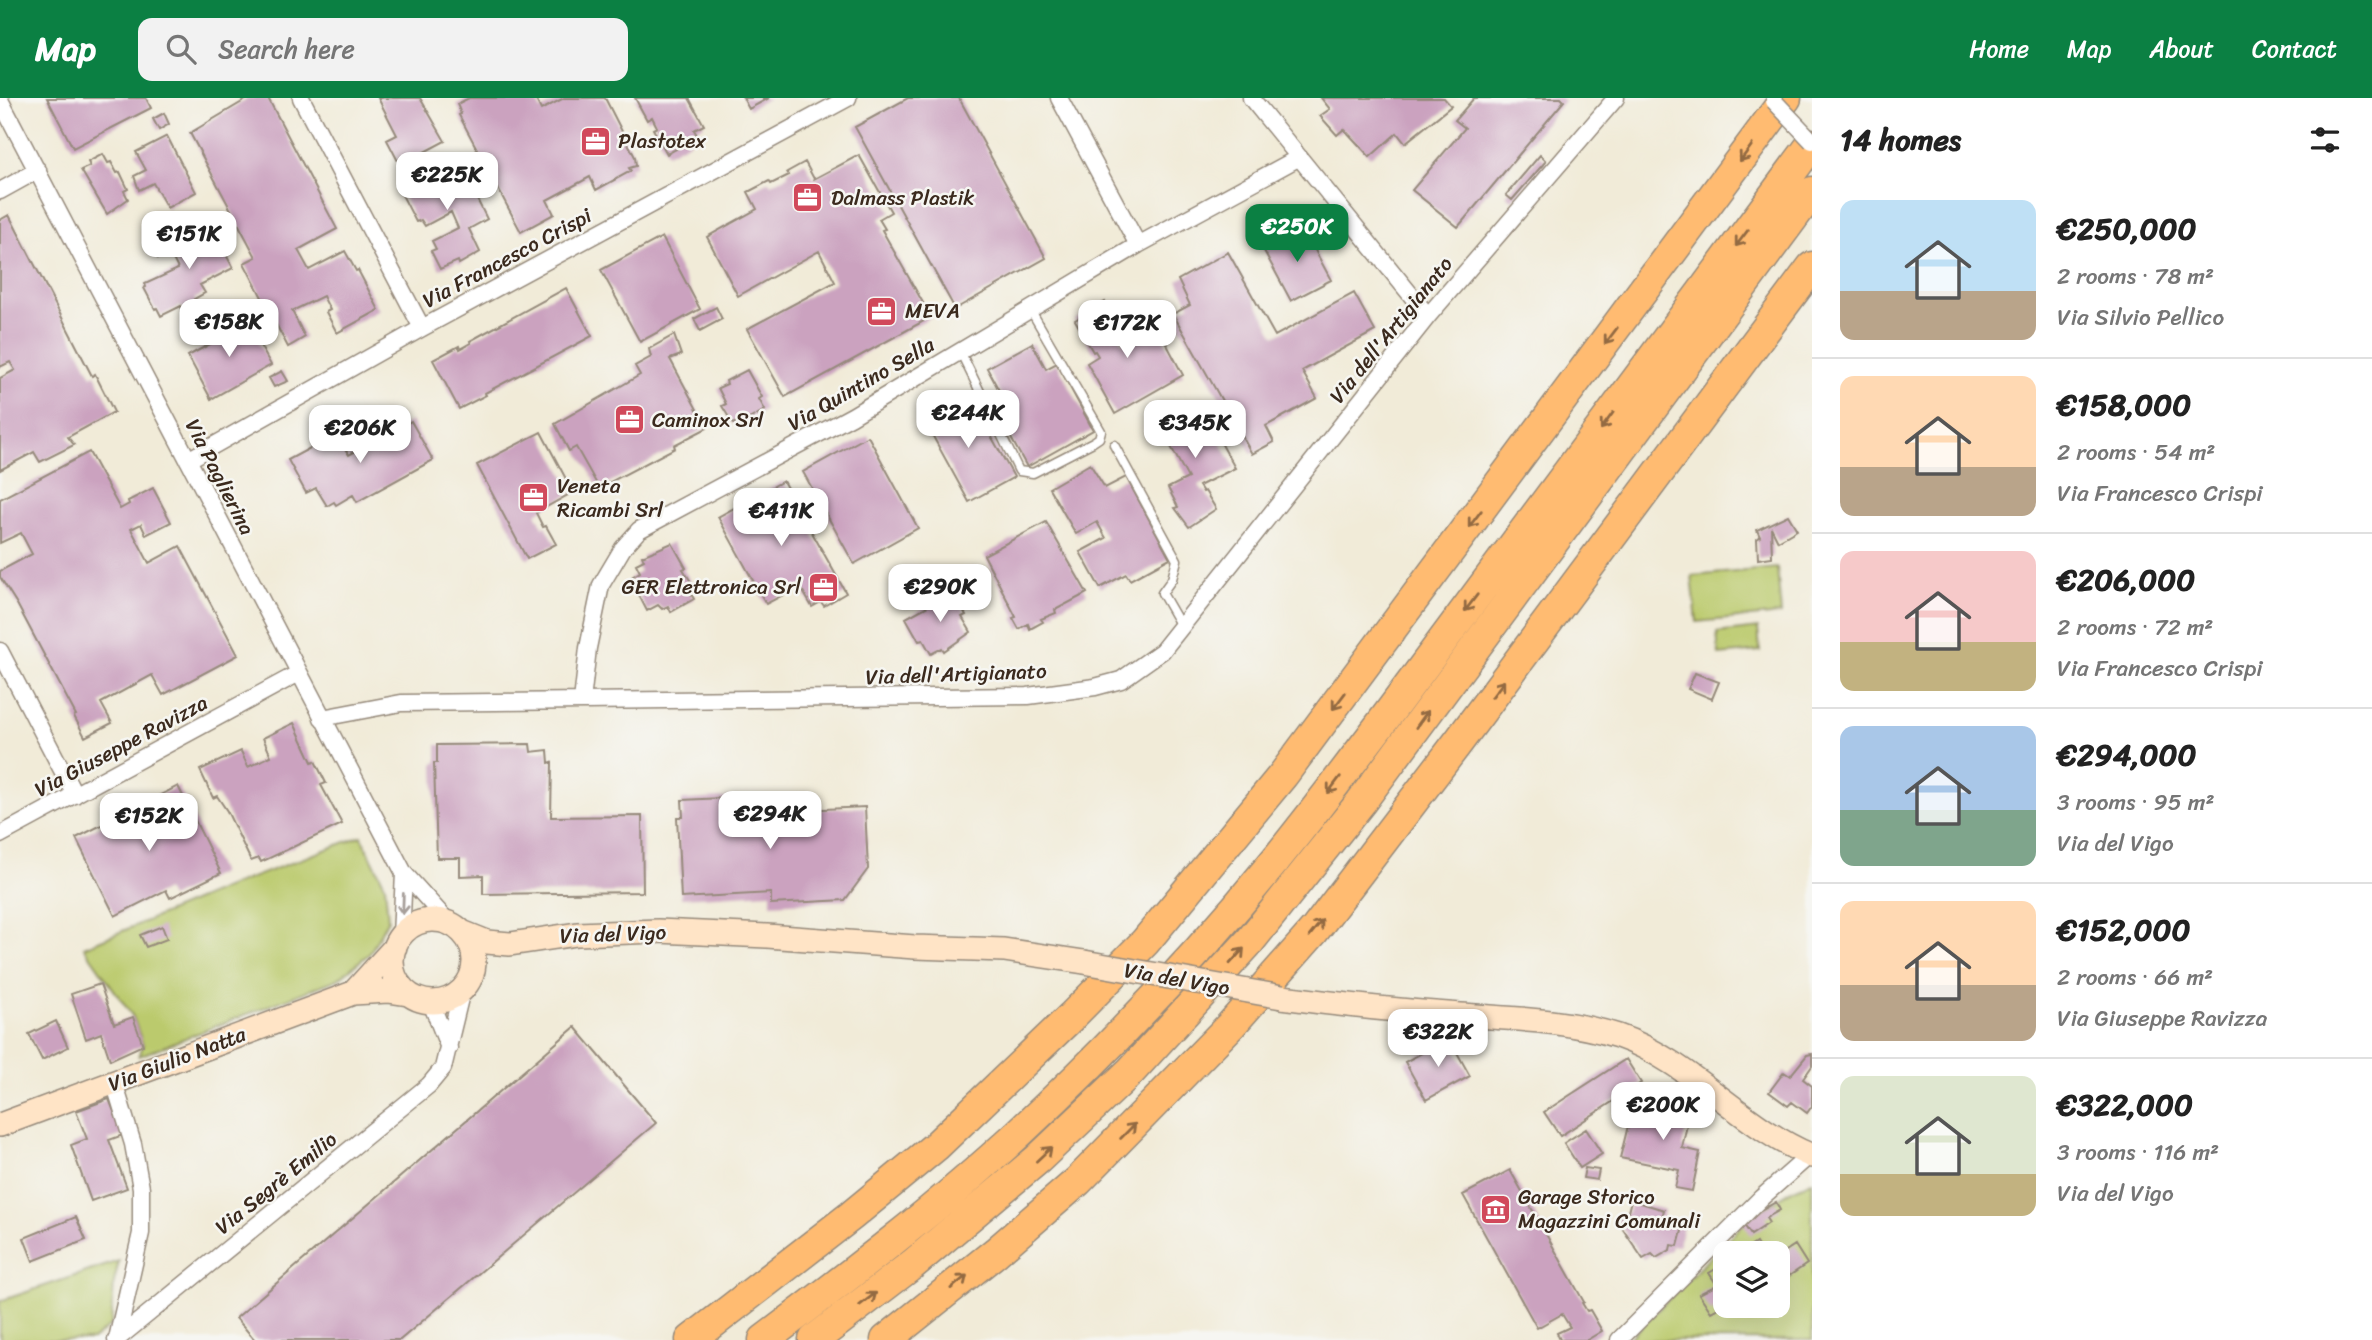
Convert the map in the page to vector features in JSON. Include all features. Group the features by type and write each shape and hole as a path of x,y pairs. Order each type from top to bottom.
{"highway":[{"path":"691,1340 851,1216 936,1146 1064,1025 1145,942 1283,775 1777,99"},
{"path":"764,1340 914,1222 1018,1134 1106,1048 1199,950 1272,865 1380,725 1812,142"},
{"path":"814,1340 913,1264 1038,1159 1131,1071 1250,941 1361,802 1812,192"},
{"path":"886,1340 996,1252 1078,1181 1231,1025 1314,931 1419,795 1812,267"}],"street":[{"path":"301,98 422,328"},
{"name":"Via Francesco Crispi","path":"188,460 422,328 848,98"},
{"path":"1059,98 1138,245"},
{"path":"1251,98 1428,316"},
{"name":"Via dell'Artigianato","path":"322,718 401,703 1028,696 1095,687 1121,680 1161,651 1428,316 1616,98"},
{"path":"1777,99 1812,142"},
{"name":"Via Paglierina","path":"0,100 404,873 456,928"},
{"name":"Via Quintino Sella","path":"582,701 588,648 601,585 623,548 639,530 852,416 1138,245 1298,158"},
{"path":"0,191 38,170"},
{"path":"0,651 75,795"},
{"name":"Via Giuseppe Ravizza","path":"0,835 299,673"},
{"path":"404,873 398,941 392,960 399,984 408,994 432,1003 444,1001 465,987 483,966 510,944"},
{"path":"398,941 411,927 423,922 437,920 456,928 470,944 474,957 473,971 465,987"},
{"name":"Via del Vigo","path":"456,928 487,942 510,944 577,934 658,931 1004,950 1282,998 1559,1022 1618,1036 1647,1048 1684,1071 1764,1129 1811,1155"},
{"name":"Via Giulio Natta","path":"353,993 398,941"},
{"name":"Via Segrè Emilio","path":"117,1340 429,1085 443,1068 465,987"},
{"name":"Via Giulio Natta","path":"0,1125 353,993 388,991 408,994"},
{"path":"432,1003 449,1048"},
{"path":"114,1082 133,1144 141,1188 141,1233 117,1340"},
{"path":"1619,1340 1761,1198 1811,1155"}],"lane":[{"path":"960,351 1019,471 1033,473 1093,442 1099,438 1101,430 1030,309"},
{"path":"1114,446 1177,559 1172,579 1161,593 1181,626"}],"green space":[{"path":"1777,568 1781,614 1697,622 1692,576"},
{"path":"1758,628 1760,651 1719,655 1717,633"},
{"path":"361,836 385,885 388,919 370,953 338,979 139,1056 143,1045 133,1017 84,947 233,885"},
{"path":"1812,1181 1812,1340 1628,1340 1713,1254 1713,1318 1790,1318 1790,1241 1726,1241 1751,1216"},
{"path":"119,1261 114,1282 111,1325 92,1340 0,1340 0,1301"}],"building":[{"path":"47,98 146,98 151,108 73,148"},
{"path":"249,98 268,98 337,229 298,250 309,270 345,251 379,310 337,333 326,312 330,310 323,296 292,311 305,337 288,347 244,263 256,257 190,133"},
{"path":"378,98 420,98 445,141 400,165 387,140 397,135"},
{"path":"469,98 535,98 541,110 564,98 605,98 635,157 636,166 596,190 590,177 547,200 554,214 521,232 459,115 461,114 457,104"},
{"path":"635,98 689,98 704,125 694,130 697,135 690,139 691,141 667,154 653,129 657,127 652,117 647,120"},
{"path":"743,98 769,98 749,109"},
{"path":"908,98 959,98 1046,258 955,309 855,127"},
{"path":"1321,98 1444,98 1451,106 1405,143 1397,133 1370,157 1344,129 1337,135 1320,116 1330,109"},
{"path":"1474,98 1561,98 1564,101 1458,227 1412,190 1465,128 1455,120"},
{"path":"164,113 169,124 159,130 153,119"},
{"path":"167,136 196,192 167,208 153,183 139,190 134,176 146,170 136,152"},
{"path":"103,154 117,173 120,172 128,189 124,191 128,199 107,214 81,170 90,166 88,162"},
{"path":"859,155 891,212 879,219 885,229 882,230 931,317 785,397 747,329 835,282 819,251 738,296 707,237 757,209 748,192 769,181 771,184 789,175 787,172 805,162 814,179"},
{"path":"1540,155 1546,161 1512,200 1506,195"},
{"path":"457,160 487,219 469,229 480,252 459,264 458,261 440,269 431,251 436,249 432,241 458,228 451,212 425,226 421,220 416,222 400,191"},
{"path":"9,215 92,376 95,374 114,412 68,437 74,445 40,462 34,452 0,470 0,378 15,370 10,362 0,367 0,220"},
{"path":"210,224 233,268 200,285 205,293 194,299 196,302 161,316 144,288 145,284 178,269 167,247"},
{"path":"1302,226 1331,280 1291,301 1262,247"},
{"path":"662,237 700,309 640,342 601,270"},
{"path":"165,244 168,253 158,258 155,249"},
{"path":"1228,252 1275,336 1354,293 1375,331 1302,371 1317,398 1266,426 1274,442 1252,454 1173,314 1190,305 1178,280"},
{"path":"566,288 592,336 459,409 433,360 459,346 460,349"},
{"path":"1105,302 1123,343 1156,324 1183,375 1115,414 1087,363 1098,356 1075,320"},
{"path":"716,307 722,319 700,331 694,319"},
{"path":"244,317 271,365 211,399 188,356 214,342 211,335"},
{"path":"674,335 681,355 670,359 707,428 599,488 576,447 569,451 555,424 640,375 635,366 651,357 649,349"},
{"path":"1032,343 1046,369 1057,363 1093,430 1027,467 990,400 1001,394 987,368"},
{"path":"747,370 762,397 759,399 765,410 740,424 739,421 733,424 722,406 726,404 718,388"},
{"path":"282,371 288,381 274,387 269,378"},
{"path":"951,395 967,418 965,419 971,432 985,425 1014,477 969,502 930,431 932,429 925,415 935,409 933,404"},
{"path":"1198,401 1235,468 1199,486 1216,509 1189,527 1175,508 1178,507 1168,488 1188,478 1158,423"},
{"path":"411,421 433,460 357,502 353,495 336,505 334,502 327,506 316,488 306,493 288,460 325,440 330,447 340,441 349,455"},
{"path":"541,432 573,492 536,513 556,544 527,559 477,465"},
{"path":"868,436 918,528 854,564 803,472"},
{"path":"89,452 120,509 129,504 128,501 153,488 171,522 146,535 141,524 131,529 149,563 180,546 238,655 163,695 152,675 101,703 112,723 85,737 74,716 76,715 0,577 0,571 32,554 21,533 0,543 0,499"},
{"path":"1090,464 1105,488 1126,477 1170,558 1130,580 1126,574 1100,588 1080,552 1106,538 1097,522 1076,534 1049,488"},
{"path":"783,481 846,593 824,606 821,602 812,607 800,586 766,604 718,517"},
{"path":"1788,515 1797,530 1778,541 1771,527 1772,557 1758,559 1757,539 1760,537 1757,530"},
{"path":"1046,522 1087,593 1055,610 1056,613 1041,619 1043,622 1030,629 1028,624 1019,629 1013,618 1016,617 984,555"},
{"path":"672,543 693,585 688,589 694,599 671,612 668,606 662,609 658,605 647,611 630,578 640,572 636,564 644,560 642,556"},
{"path":"953,592 966,615 962,617 971,632 944,651 942,648 931,654 923,640 919,641 906,618"},
{"path":"1695,673 1719,682 1712,699 1688,689"},
{"path":"294,723 312,762 315,761 326,783 321,785 342,824 261,862 259,858 251,861 227,811 217,796 213,798 200,770 241,751 248,767 271,756 263,738"},
{"path":"530,744 531,752 548,750 549,763 552,762 551,817 642,816 643,892 483,894 483,875 460,876 460,858 437,858 434,763 437,763 437,745"},
{"path":"178,786 221,873 170,898 166,890 115,916 76,838"},
{"path":"763,796 763,812 865,807 868,869 845,900 771,904 771,893 681,898 677,817 683,817 682,800"},
{"path":"162,926 167,939 146,947 140,935"},
{"path":"100,984 114,1024 133,1017 143,1045 110,1060 101,1033 86,1039 71,994"},
{"path":"56,1021 68,1047 42,1060 29,1034"},
{"path":"575,1027 656,1123 400,1340 255,1340 236,1318"},
{"path":"1449,1038 1470,1076 1426,1100 1405,1062"},
{"path":"1812,1054 1812,1066 1803,1079 1812,1086 1812,1106 1807,1113 1792,1102 1788,1106 1769,1092 1784,1072 1790,1076 1807,1055"},
{"path":"1626,1059 1641,1083 1560,1136 1544,1112"},
{"path":"109,1099 123,1135 109,1140 127,1188 91,1201 71,1145 87,1139 76,1111"},
{"path":"1669,1101 1691,1106 1682,1148 1700,1152 1692,1191 1675,1188 1679,1170 1620,1158 1631,1114 1642,1116 1643,1109 1667,1113"},
{"path":"1586,1129 1602,1154 1580,1168 1564,1143"},
{"path":"1585,1168 1599,1170 1597,1180 1583,1178"},
{"path":"1510,1170 1584,1302 1582,1303 1587,1311 1590,1310 1602,1331 1587,1340 1560,1340 1557,1333 1570,1327 1562,1314 1537,1328 1463,1195"},
{"path":"1631,1200 1664,1210 1661,1221 1683,1227 1678,1246 1671,1245 1670,1250 1656,1258 1652,1254 1643,1259 1616,1219 1628,1212"},
{"path":"1776,1202 1780,1210 1766,1218 1769,1223 1751,1235 1742,1222"},
{"path":"76,1217 86,1240 33,1261 24,1238"},
{"path":"1795,1245 1807,1264 1790,1275 1790,1248"},
{"path":"1713,1287 1713,1311 1711,1312 1699,1294"}],"place":[{"name":"Plastotex","path":"595,141"},
{"name":"Dalmass Plastik","path":"808,198"},
{"name":"MEVA","path":"882,311"},
{"name":"Caminox Srl","path":"629,420"},
{"name":"Veneta Ricambi Srl","path":"534,498"},
{"name":"GER Elettronica Srl","path":"824,587"},
{"name":"Garage Storico Magazzini Comunali","path":"1495,1209"}]}
